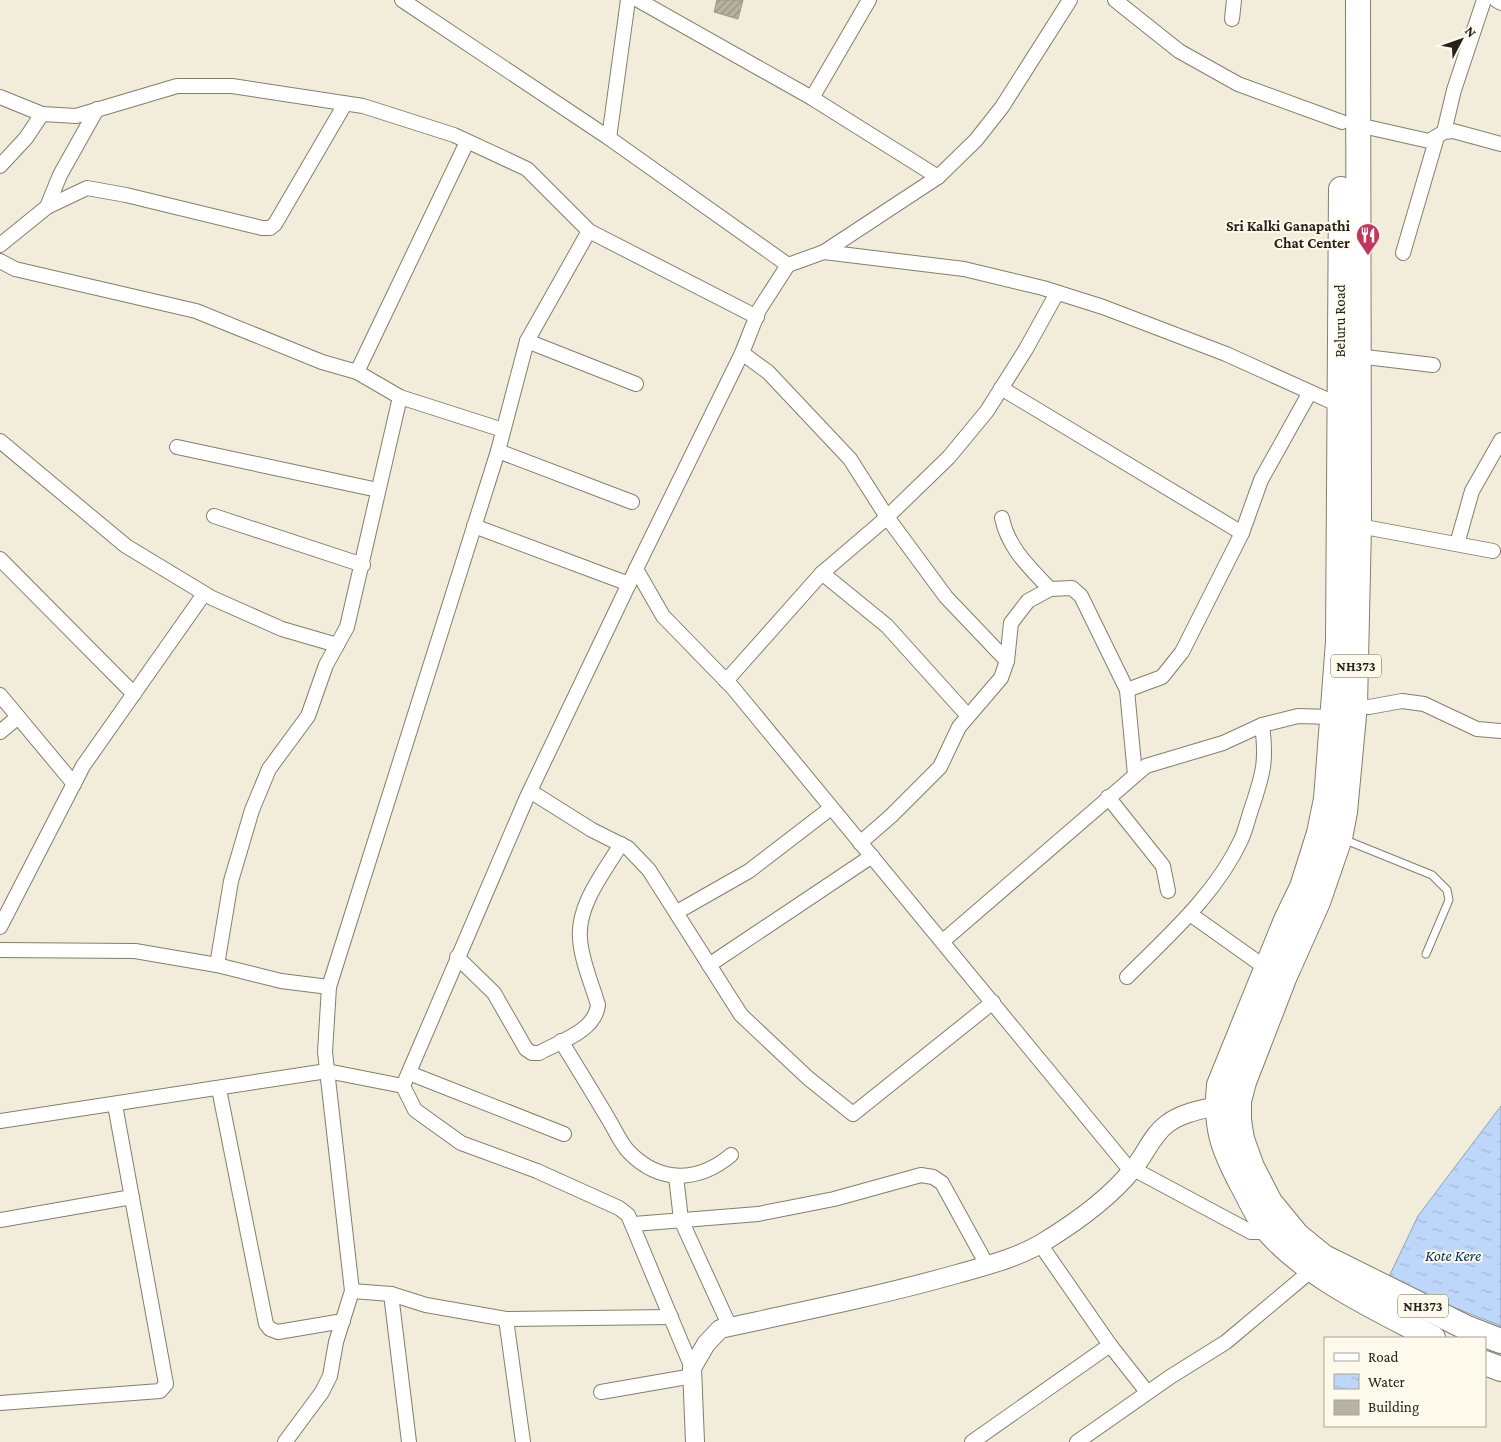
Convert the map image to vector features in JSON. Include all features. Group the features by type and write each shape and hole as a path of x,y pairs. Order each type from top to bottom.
{"highway":[{"name":"Beluru Road","path":"1332,717 1338,642 1339,405 1350,124 1342,0"},
{"name":"NH373","path":"1358,0 1350,124 1358,356 1355,706 1340,838 1318,902 1285,976 1244,1082 1239,1101 1242,1139 1252,1167 1270,1202 1297,1235 1324,1257 1466,1328 1501,1341"},
{"name":"NH373","path":"1332,717 1326,799 1318,833 1302,887 1266,968 1219,1085 1217,1106 1219,1132 1230,1161 1269,1232 1338,1286 1431,1337"},
{"path":"1486,1363 1501,1369"}],"street":[{"path":"402,0 609,138 788,265"},
{"path":"609,138 628,0"},
{"path":"638,0 812,98 938,177"},
{"path":"812,98 869,0"},
{"path":"695,1442 693,1372 672,1317 647,1262 634,1224 628,1215 619,1208 537,1171 461,1142 415,1110 406,1079 530,791 742,353 757,316 788,265 824,252 938,177 976,140 1002,107 1070,0"},
{"path":"1115,0 1179,51 1238,84 1350,124 1429,141 1453,131 1501,144"},
{"path":"1232,19 1234,0"},
{"path":"1404,253 1484,0"},
{"path":"1496,0 1501,3"},
{"path":"0,97 42,114 76,116 177,86 232,86 363,106 467,142 527,169 589,231 757,316"},
{"path":"0,245 47,207 87,188 126,195 262,228 270,228 275,224 345,104"},
{"path":"47,207 60,175 97,110"},
{"path":"0,166 26,138 42,114"},
{"path":"357,372 467,142"},
{"path":"285,1442 326,1384 352,1291 325,1052 328,988 498,451 528,341 589,231"},
{"path":"824,252 964,269 1057,293 1104,308 1226,354 1339,405"},
{"path":"0,261 15,269 196,311 322,362 357,372 400,396 503,430"},
{"path":"726,681 822,572 887,518 949,457 986,411 1057,293"},
{"path":"528,341 636,384"},
{"path":"742,353 768,372 850,459 887,518 946,596 1007,661"},
{"path":"1358,356 1433,365"},
{"path":"1001,388 1242,533"},
{"path":"1127,690 1162,677 1182,652 1242,533 1261,480 1310,392"},
{"path":"218,965 231,881 252,810 269,769 308,716 326,665 347,627 363,565 400,396"},
{"path":"1457,544 1472,491 1501,440"},
{"path":"0,441 126,546 204,594 282,629 337,645"},
{"path":"177,447 378,490"},
{"path":"498,451 632,502"},
{"path":"214,516 363,565"},
{"path":"1002,518 1006,535 1024,562 1050,589"},
{"path":"474,526 629,584"},
{"path":"1358,526 1493,551"},
{"path":"0,559 134,694"},
{"path":"636,569 663,616 726,681 1126,1165 1251,1232 1269,1232"},
{"path":"822,572 887,626 968,716"},
{"path":"860,843 892,816 940,767 959,728 1001,678 1007,661 1011,623 1028,601 1050,589 1072,588 1081,596 1127,690 1135,775"},
{"path":"0,927 83,766 204,594"},
{"path":"0,695 74,784"},
{"path":"1355,706 1370,707 1402,701 1424,704 1478,729 1501,731"},
{"path":"942,941 1146,766 1223,743 1262,725 1298,716 1332,717"},
{"path":"0,732 18,717"},
{"path":"1127,977 1190,914 1230,860 1241,839 1264,772 1266,752 1262,725"},
{"path":"530,791 592,830 628,848 649,870 741,1014 808,1078 853,1114 993,1002"},
{"path":"1108,797 1163,866 1168,891"},
{"path":"677,912 750,871 831,808"},
{"path":"457,957 494,993 526,1049 532,1053 539,1053 590,1024 597,1015 598,1005 580,939 580,923 586,904 621,844"},
{"path":"709,965 872,856"},
{"path":"1190,914 1266,968"},
{"path":"0,950 135,951 218,965 281,981 328,988"},
{"path":"562,1041 629,1152 646,1165 666,1175 686,1177 717,1167 731,1154"},
{"path":"0,1121 115,1105 327,1071 406,1079 564,1134"},
{"path":"219,1089 266,1324 270,1329 278,1332 343,1321"},
{"path":"0,1403 165,1389 166,1384 115,1105"},
{"path":"601,1392 693,1372 713,1335 720,1329 921,1284 987,1265 1040,1244 1079,1219 1113,1191 1134,1169 1158,1132 1167,1123 1183,1115 1217,1106"},
{"path":"634,1224 758,1214 834,1199 921,1175 934,1178 942,1183 987,1265"},
{"path":"676,1176 681,1220 730,1327"},
{"path":"0,1220 132,1197"},
{"path":"1040,1244 1110,1345 1148,1392"},
{"path":"1077,1442 1148,1392 1226,1342 1313,1268"},
{"path":"352,1291 391,1294 426,1305 506,1319 672,1317"},
{"path":"391,1294 409,1442"},
{"path":"506,1319 522,1442"},
{"path":"972,1442 1110,1345"}],"lane":[{"path":"1340,838 1432,874 1444,886 1449,900 1426,954"}],"water":[{"name":"Kote Kere","path":"1501,1106 1501,1326 1387,1281 1418,1216"}],"building":[{"path":"717,0 743,0 738,19 714,12"}],"place":[{"name":"Sri Kalki Ganapathi Chat Center","path":"1368,256"}]}
